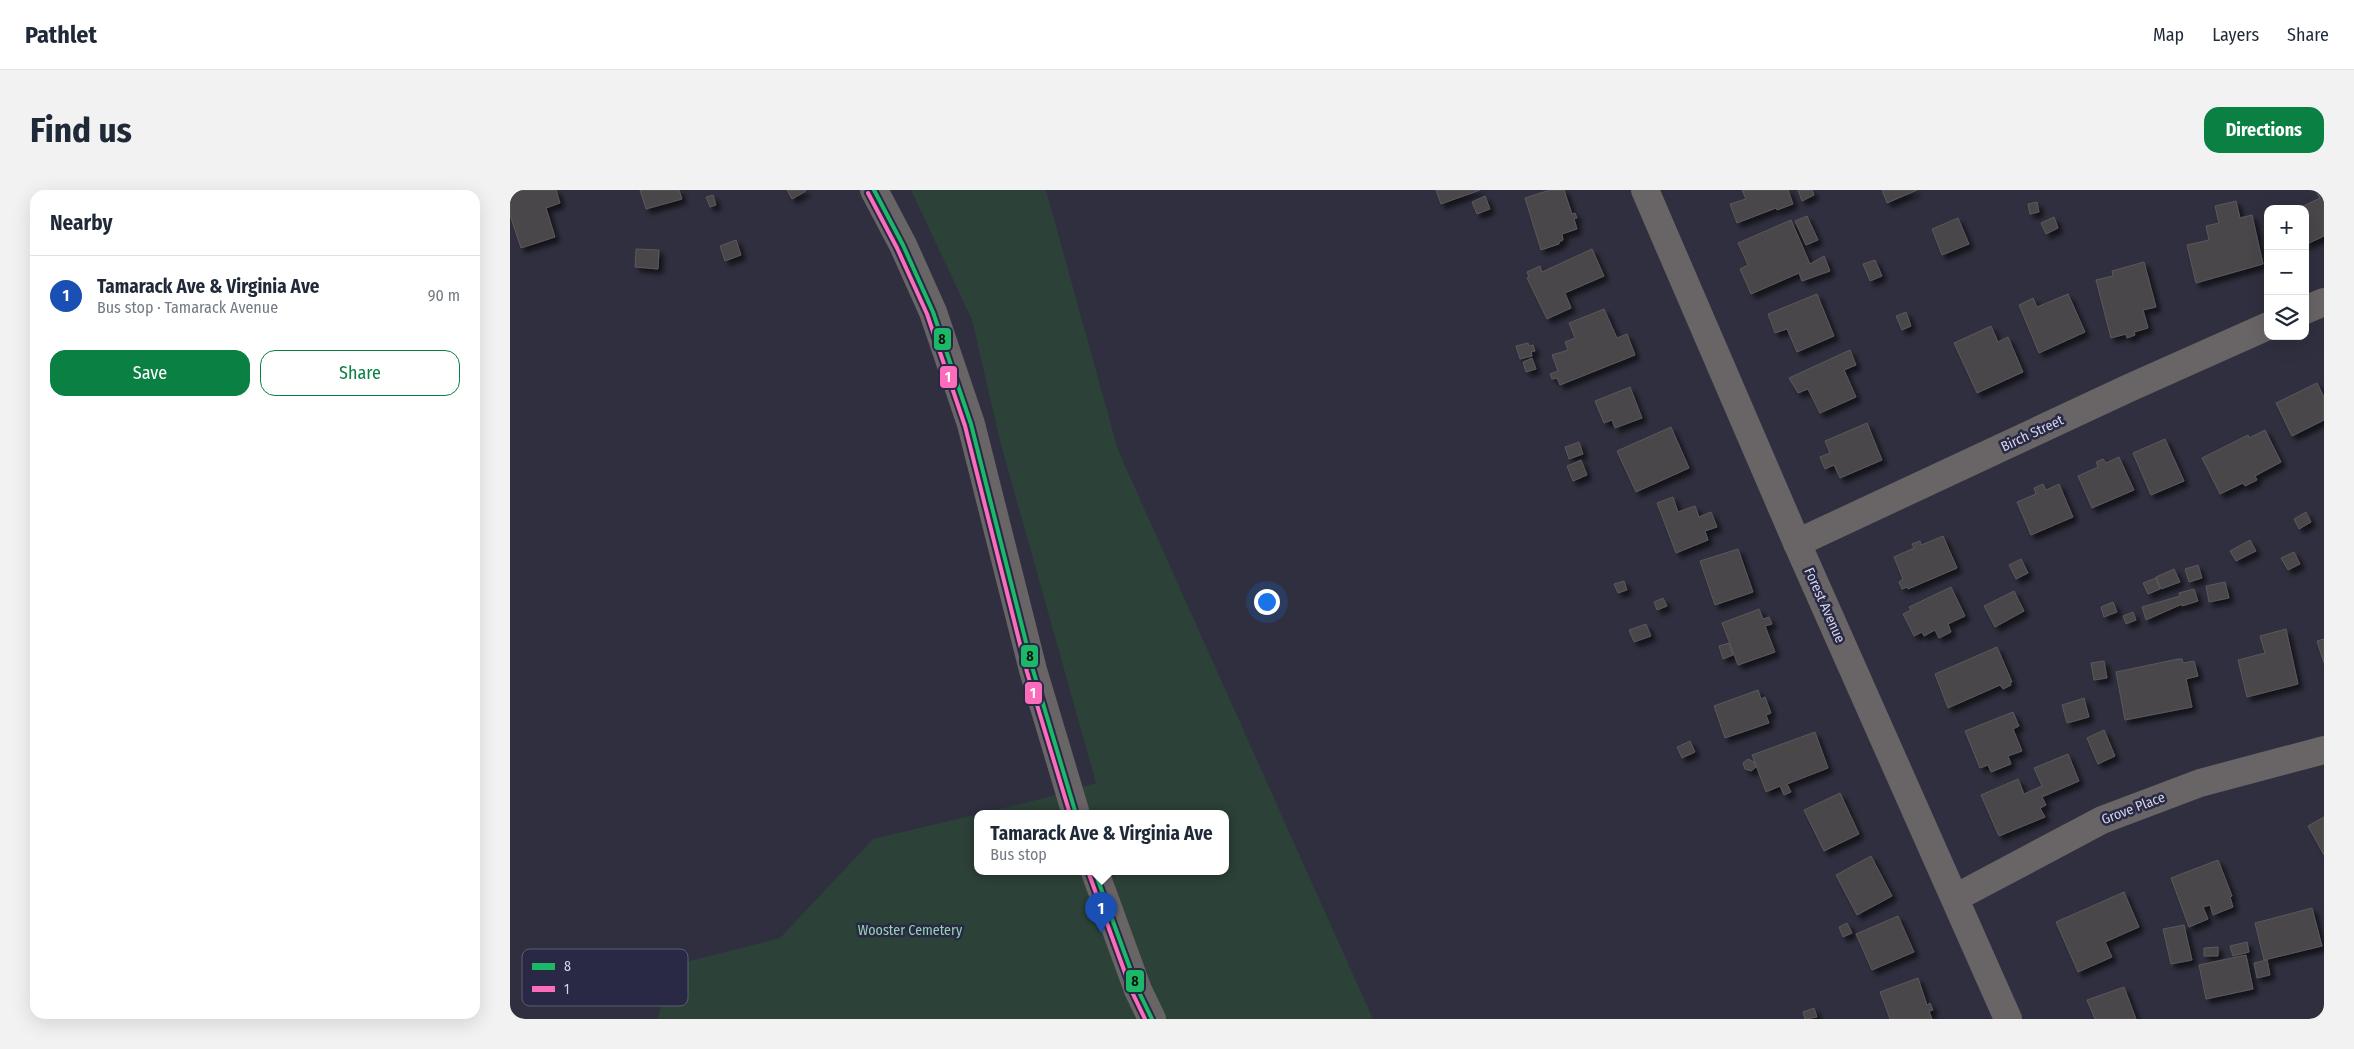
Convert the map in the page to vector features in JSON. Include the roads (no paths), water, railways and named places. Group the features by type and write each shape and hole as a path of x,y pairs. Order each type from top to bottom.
{"street":[{"path":"874,190 903,245 933,312 971,424 1033,670 1075,810"},
{"name":"Forest Avenue","path":"1645,190 1797,544 2008,1019"},
{"path":"2309,308 2324,302"},
{"name":"Birch Street","path":"1797,544 2129,388 2264,328"},
{"name":"Grove Place","path":"1955,898 2102,820 2200,783 2324,750"},
{"path":"1096,875 1138,990 1152,1019"}],"place":[{"name":"Tamarack Ave & Virginia Ave","path":"1101,933"}],"park label":[{"name":"Wooster Cemetery","path":"910,930"}]}
